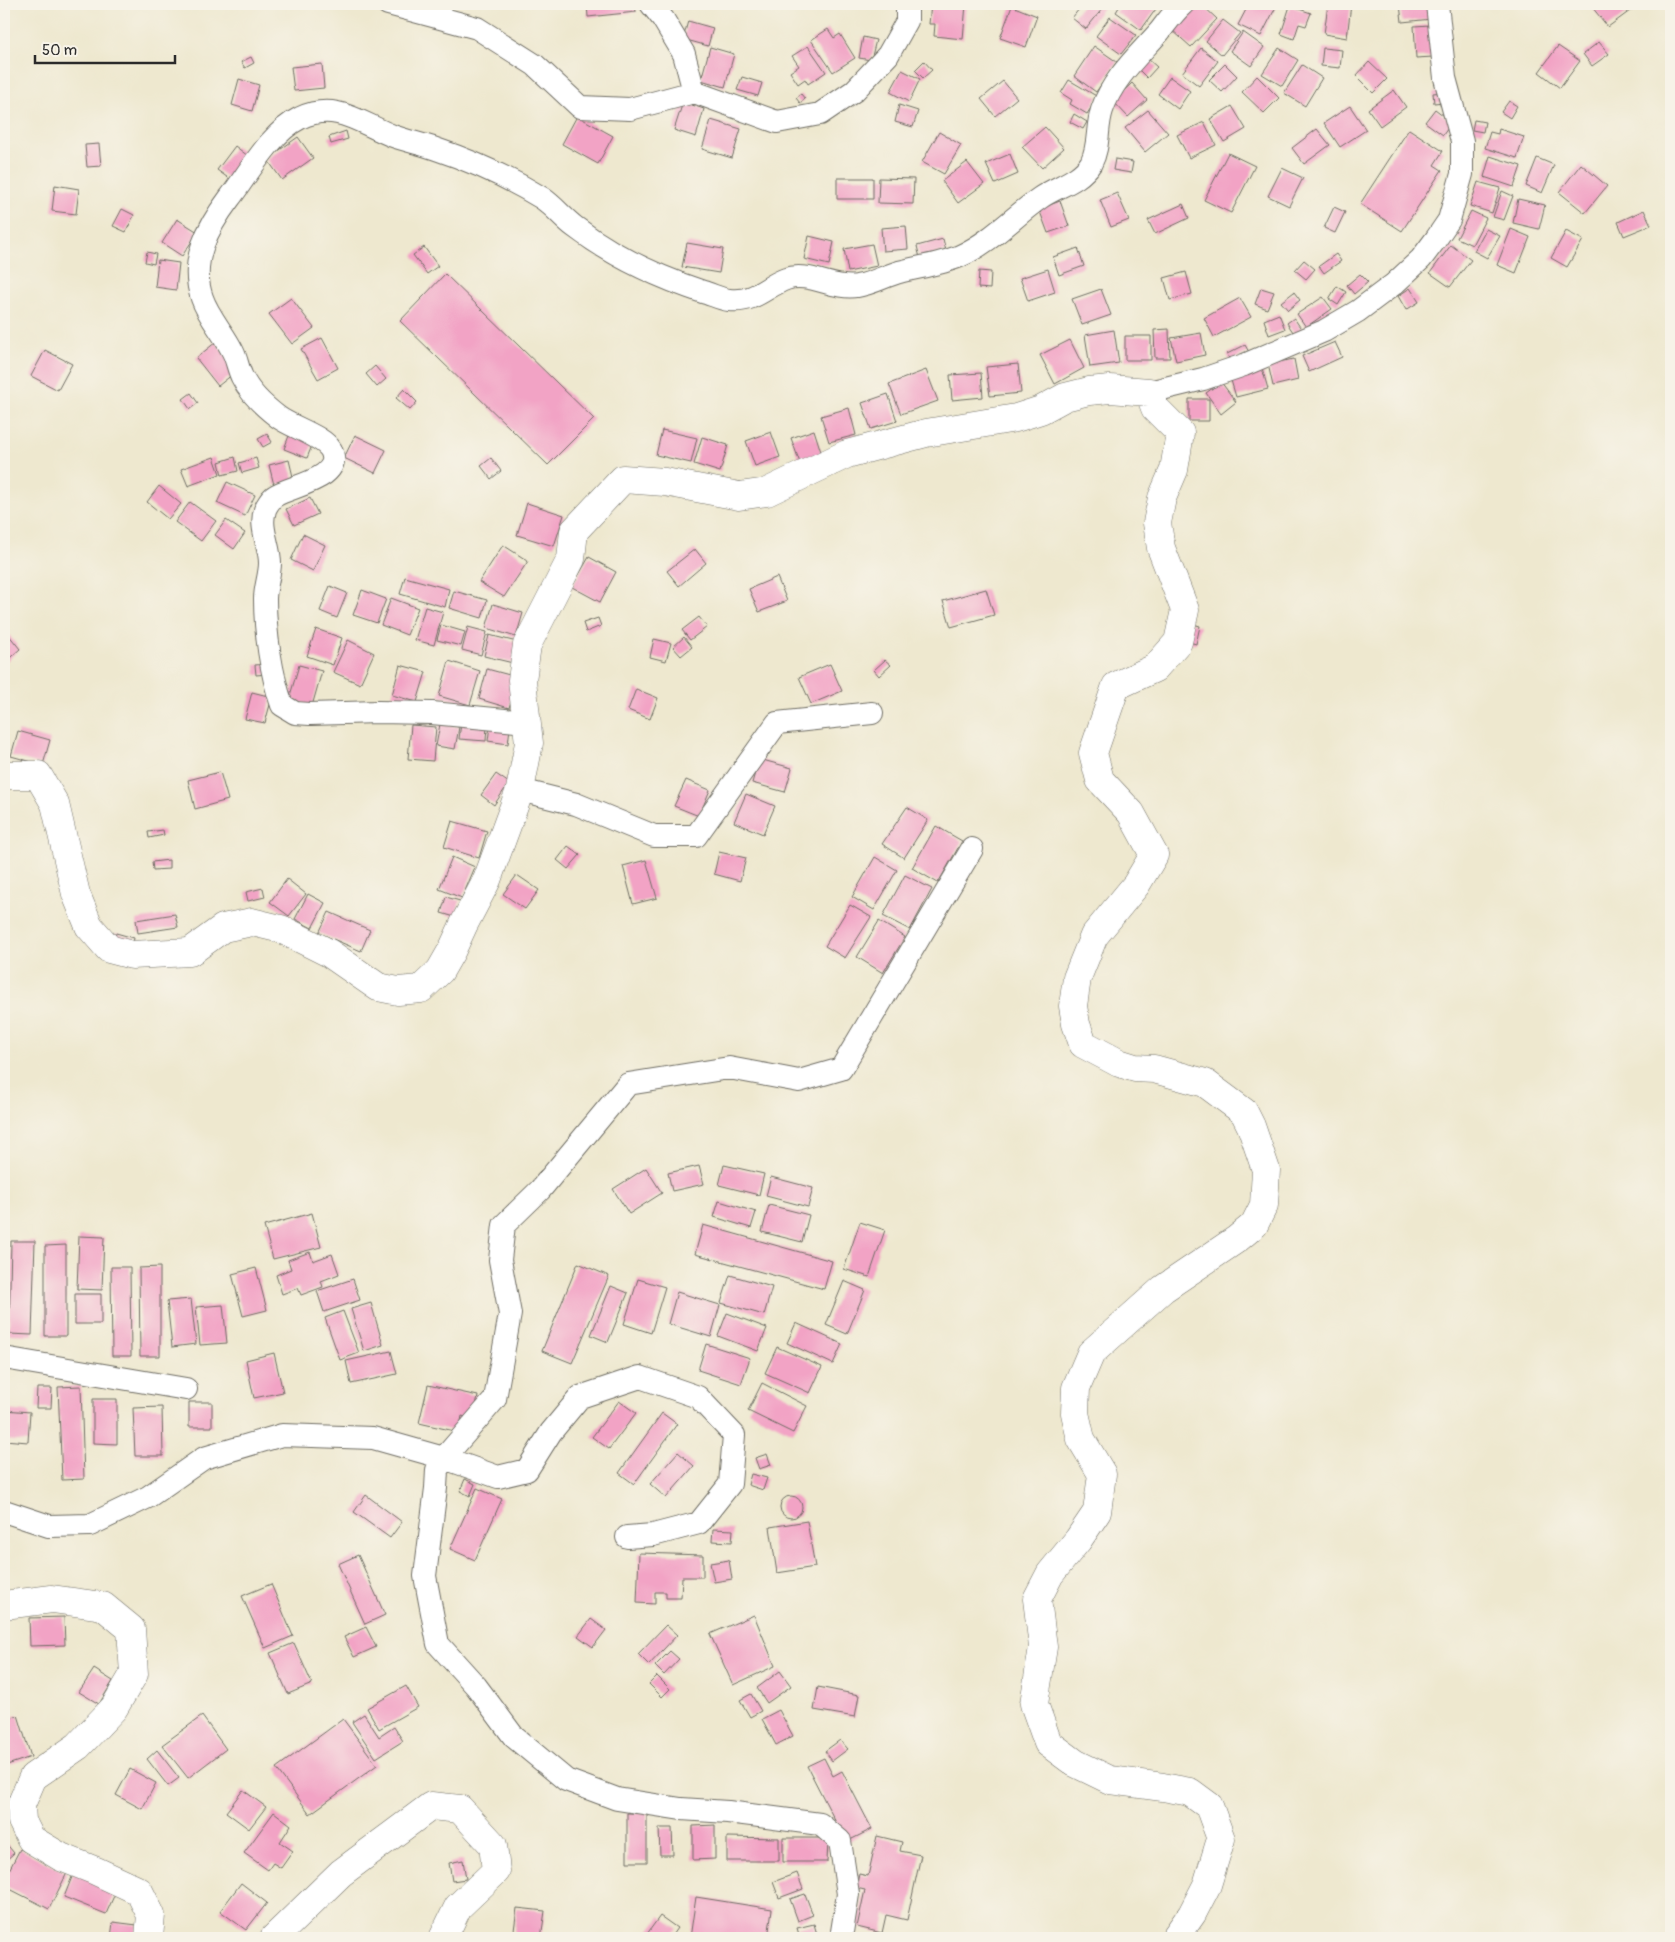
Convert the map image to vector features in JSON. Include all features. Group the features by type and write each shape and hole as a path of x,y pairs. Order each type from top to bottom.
{"main road":[{"path":"4,775 38,775 55,804 69,868 79,902 89,926 109,949 132,955 190,952 223,928 252,922 281,929 329,953 378,988 398,991 421,989 440,971 488,880 520,790 529,743 522,680 527,645 571,559 574,531 623,479 665,482 738,496 767,492 801,474 847,454 926,433 1016,418 1041,410 1065,397 1089,391 1110,389 1149,392 1155,408 1180,433 1174,470 1162,498 1157,523 1162,548 1185,610 1178,642 1155,668 1116,686 1093,753 1100,780 1131,813 1154,855 1136,885 1094,936 1077,978 1073,1006 1076,1024 1083,1044 1119,1063 1135,1068 1154,1069 1205,1083 1244,1112 1251,1126 1266,1170 1264,1204 1254,1225 1237,1239 1164,1289 1091,1353 1076,1388 1075,1413 1081,1440 1102,1474 1097,1512 1078,1540 1050,1574 1037,1599 1043,1647 1034,1704 1048,1742 1075,1763 1110,1780 1190,1792 1209,1806 1221,1839 1207,1885 1192,1914 1175,1938"},
{"path":"4,1605 52,1599 103,1606 131,1629 134,1674 114,1708 78,1746 33,1777 21,1805 22,1821 31,1839 61,1856 96,1870 139,1891 151,1915 149,1938"},
{"path":"274,1938 341,1873 431,1806 460,1809 493,1845 496,1871 458,1907 443,1938"}],"street":[{"path":"388,4 477,28 535,65 580,107 630,109 694,92 777,122 820,114 854,91 888,55 907,21 907,4"},
{"path":"651,4 663,19 684,54 694,92"},
{"path":"526,722 432,713 310,714 296,713 282,705 268,641 265,596 270,563 263,522 265,508 274,496 316,480 328,471 332,461 332,452 328,446 318,439 280,419 263,404 243,381 233,352 208,312 200,292 197,275 199,255 205,237 220,211 273,139 289,125 302,118 320,112 338,111 393,136 436,149 498,175 546,200 571,225 602,246 673,282 728,300 745,299 754,296 788,278 800,277 839,287 858,286 893,274 960,256 994,236 1044,195 1071,182 1086,169 1094,156 1099,136 1100,114 1118,81 1183,4"},
{"path":"1149,392 1244,366 1324,331 1358,311 1394,284 1421,259 1436,239 1449,220 1462,174 1462,141 1445,78 1437,4"},
{"path":"520,790 576,804 654,836 696,836 777,723 872,713"},
{"path":"841,1938 848,1894 840,1841 820,1824 728,1812 680,1809 617,1799 566,1780 514,1737 476,1686 438,1644 425,1576 437,1470 444,1458 495,1399 510,1314 500,1260 504,1225 540,1190 628,1084 729,1068 799,1081 841,1069 972,849"},
{"path":"4,1358 186,1389"},
{"path":"4,1511 49,1526 90,1525 148,1497 204,1458 282,1435 373,1438 444,1458 498,1477 527,1470 551,1432 580,1397 640,1377 698,1397 734,1435 730,1484 699,1523 653,1536 627,1537"}],"building":[{"path":"587,4 635,4 636,12 588,17"},
{"path":"931,4 966,4 963,39 934,36 935,24 929,24"},
{"path":"1083,4 1097,4 1103,8 1086,29 1072,18"},
{"path":"1121,4 1155,4 1158,6 1141,30 1116,12"},
{"path":"1195,4 1201,4 1217,19 1191,47 1171,29"},
{"path":"1249,4 1277,5 1261,36 1238,25"},
{"path":"1328,4 1351,4 1347,38 1324,34"},
{"path":"1400,4 1430,4 1432,19 1402,22"},
{"path":"1597,4 1638,5 1608,27 1592,7"},
{"path":"1012,6 1037,16 1026,47 1000,38"},
{"path":"1290,6 1311,13 1306,26 1299,24 1294,39 1281,34"},
{"path":"1110,17 1136,35 1121,54 1096,36"},
{"path":"1223,20 1240,33 1222,55 1206,41"},
{"path":"688,21 713,28 708,46 683,39"},
{"path":"1430,25 1433,57 1416,58 1414,26"},
{"path":"828,29 834,38 840,34 855,58 833,72 811,40"},
{"path":"1243,32 1264,47 1251,66 1230,51"},
{"path":"863,37 876,40 871,60 859,58"},
{"path":"1599,42 1609,54 1592,66 1583,54"},
{"path":"808,46 826,72 808,84 805,79 798,84 790,72 799,66 792,56"},
{"path":"1094,46 1117,62 1096,92 1074,76"},
{"path":"1558,46 1580,61 1560,88 1539,72"},
{"path":"710,47 734,54 725,87 701,80"},
{"path":"1201,48 1218,61 1199,86 1182,73"},
{"path":"1279,48 1298,60 1282,86 1262,74"},
{"path":"1323,48 1342,50 1340,68 1321,66"},
{"path":"251,57 254,63 245,68 241,62"},
{"path":"1148,59 1157,67 1147,78 1138,69"},
{"path":"924,61 932,70 923,78 915,70"},
{"path":"1369,62 1387,79 1373,93 1356,76"},
{"path":"322,64 324,88 294,91 291,67"},
{"path":"1225,64 1237,76 1222,92 1209,80"},
{"path":"1302,65 1322,78 1305,106 1284,93"},
{"path":"902,70 920,79 909,102 890,92"},
{"path":"1257,76 1279,98 1264,113 1242,92"},
{"path":"742,77 762,83 758,96 737,90"},
{"path":"1170,77 1190,91 1178,109 1158,94"},
{"path":"239,79 259,85 252,111 232,105"},
{"path":"1069,80 1098,97 1087,114 1070,104 1072,100 1061,93"},
{"path":"1003,81 1017,98 995,116 981,99"},
{"path":"1132,83 1147,100 1128,117 1113,101"},
{"path":"1394,90 1406,107 1380,126 1368,109"},
{"path":"1443,92 1444,102 1434,103 1433,93"},
{"path":"801,94 805,99 800,103 796,98"},
{"path":"1509,101 1517,106 1510,118 1501,112"},
{"path":"683,102 704,109 696,137 674,130"},
{"path":"899,105 918,111 913,127 895,122"},
{"path":"1232,106 1246,129 1224,142 1210,119"},
{"path":"1350,106 1366,130 1340,147 1324,123"},
{"path":"1435,109 1452,122 1443,135 1425,122"},
{"path":"1148,110 1168,133 1145,152 1125,128"},
{"path":"1074,114 1087,122 1083,129 1070,122"},
{"path":"577,116 613,136 598,164 562,144"},
{"path":"711,120 741,129 732,158 702,149"},
{"path":"1474,120 1485,122 1483,132 1472,130"},
{"path":"1204,122 1216,145 1189,158 1177,135"},
{"path":"1045,127 1064,148 1042,168 1022,147"},
{"path":"1317,129 1330,145 1304,164 1292,148"},
{"path":"1409,129 1443,151 1434,165 1442,170 1402,231 1360,204"},
{"path":"1499,129 1524,137 1517,158 1485,148 1490,132 1498,134"},
{"path":"346,131 348,139 331,144 329,137"},
{"path":"939,132 961,145 944,174 922,162"},
{"path":"298,137 313,158 282,180 267,159"},
{"path":"99,144 101,166 87,167 85,145"},
{"path":"235,146 248,156 231,180 217,170"},
{"path":"1228,153 1255,166 1231,213 1204,200"},
{"path":"1010,154 1018,174 995,184 986,164"},
{"path":"1490,156 1521,166 1514,187 1484,177"},
{"path":"1537,158 1554,165 1542,193 1526,186"},
{"path":"1115,159 1133,162 1131,173 1113,170"},
{"path":"967,162 984,184 958,203 942,181"},
{"path":"1581,164 1607,186 1585,213 1559,192"},
{"path":"1282,168 1303,178 1289,206 1268,196"},
{"path":"837,178 873,178 873,199 837,199"},
{"path":"879,178 914,179 913,204 878,203"},
{"path":"1478,182 1500,188 1492,213 1470,206"},
{"path":"55,185 79,189 76,214 52,211"},
{"path":"1502,191 1513,196 1504,220 1493,217"},
{"path":"1117,193 1129,220 1111,227 1100,200"},
{"path":"1518,199 1545,205 1539,229 1513,223"},
{"path":"1060,201 1069,226 1048,233 1039,209"},
{"path":"1183,204 1189,218 1155,234 1148,220"},
{"path":"1334,207 1345,212 1335,233 1324,228"},
{"path":"122,209 134,215 126,232 113,226"},
{"path":"1644,210 1651,225 1624,236 1618,222"},
{"path":"1471,211 1486,218 1472,245 1457,238"},
{"path":"177,219 198,232 182,256 162,243"},
{"path":"906,226 908,249 883,251 881,228"},
{"path":"1486,229 1500,236 1487,258 1474,251"},
{"path":"1511,229 1530,237 1516,273 1497,265"},
{"path":"1566,231 1583,240 1567,267 1551,258"},
{"path":"809,236 834,242 829,265 804,259"},
{"path":"943,239 946,251 920,258 917,246"},
{"path":"687,243 723,249 719,273 682,267"},
{"path":"872,244 877,266 848,272 844,249"},
{"path":"1451,245 1471,260 1450,287 1430,273"},
{"path":"424,247 438,266 427,274 413,255"},
{"path":"1078,248 1084,266 1059,275 1053,257"},
{"path":"147,252 156,254 154,264 145,262"},
{"path":"1336,254 1341,261 1324,273 1319,266"},
{"path":"158,260 179,263 176,290 155,287"},
{"path":"1304,260 1315,269 1306,279 1295,270"},
{"path":"1048,269 1055,292 1028,301 1020,278"},
{"path":"979,271 991,272 990,289 978,288"},
{"path":"1186,272 1192,294 1170,300 1164,278"},
{"path":"445,274 594,419 548,465 400,321"},
{"path":"1360,274 1368,282 1354,294 1347,285"},
{"path":"1337,286 1346,292 1338,305 1329,299"},
{"path":"1261,288 1274,292 1267,309 1255,304"},
{"path":"1410,288 1419,302 1406,310 1398,296"},
{"path":"1101,289 1111,315 1082,325 1072,299"},
{"path":"1294,292 1300,300 1288,310 1281,302"},
{"path":"1323,297 1332,309 1306,327 1297,314"},
{"path":"291,298 314,328 292,344 269,314"},
{"path":"1240,298 1251,317 1214,337 1204,318"},
{"path":"1279,314 1285,329 1269,335 1264,320"},
{"path":"1294,318 1302,330 1295,335 1287,323"},
{"path":"1169,329 1170,358 1155,358 1154,330"},
{"path":"1114,330 1119,363 1090,367 1085,335"},
{"path":"1201,333 1205,355 1176,361 1171,338"},
{"path":"1125,336 1151,336 1151,360 1125,360"},
{"path":"322,338 338,368 318,379 301,349"},
{"path":"1070,340 1084,368 1055,384 1040,355"},
{"path":"216,342 238,370 218,386 196,358"},
{"path":"1335,342 1342,357 1309,372 1302,356"},
{"path":"1245,345 1249,352 1230,361 1227,354"},
{"path":"45,350 72,364 58,390 31,376"},
{"path":"1294,359 1298,380 1273,386 1268,364"},
{"path":"1018,364 1021,393 990,396 986,367"},
{"path":"375,366 386,379 377,387 366,374"},
{"path":"1262,368 1268,389 1236,397 1230,377"},
{"path":"926,370 938,401 901,414 889,384"},
{"path":"981,373 983,397 952,400 950,375"},
{"path":"1221,382 1236,402 1221,414 1206,393"},
{"path":"404,389 417,402 410,410 396,398"},
{"path":"191,393 198,403 190,409 183,399"},
{"path":"888,394 897,421 871,429 862,403"},
{"path":"1189,399 1209,399 1209,421 1189,421"},
{"path":"849,408 856,435 829,442 821,416"},
{"path":"662,430 697,438 691,463 656,455"},
{"path":"814,430 822,455 800,463 791,438"},
{"path":"771,432 780,457 755,466 746,441"},
{"path":"290,433 313,443 307,458 284,449"},
{"path":"267,434 272,442 263,447 258,439"},
{"path":"355,435 386,450 375,473 344,458"},
{"path":"702,437 728,445 720,472 694,464"},
{"path":"214,457 220,474 188,486 181,469"},
{"path":"235,457 238,471 222,475 219,462"},
{"path":"256,458 259,468 242,473 239,463"},
{"path":"491,458 501,471 491,479 481,466"},
{"path":"289,460 294,481 274,485 269,465"},
{"path":"227,482 255,495 245,516 217,503"},
{"path":"159,486 181,504 168,519 147,502"},
{"path":"310,498 318,514 294,525 286,509"},
{"path":"190,502 216,521 201,541 175,522"},
{"path":"527,503 564,515 554,546 517,535"},
{"path":"226,520 245,533 234,549 215,535"},
{"path":"303,534 325,545 313,571 291,560"},
{"path":"503,545 528,561 504,597 479,582"},
{"path":"695,549 706,563 679,586 667,571"},
{"path":"589,557 616,572 600,602 572,587"},
{"path":"405,577 449,589 445,607 400,594"},
{"path":"777,577 787,601 759,612 749,589"},
{"path":"330,586 347,593 337,618 320,611"},
{"path":"986,589 994,615 951,627 943,601"},
{"path":"362,590 386,599 377,623 353,615"},
{"path":"454,591 487,600 482,618 449,608"},
{"path":"391,598 418,608 407,635 381,625"},
{"path":"493,604 523,613 516,637 486,628"},
{"path":"425,607 443,612 434,645 415,640"},
{"path":"699,617 707,627 690,640 682,630"},
{"path":"598,618 601,626 586,632 583,623"},
{"path":"1190,623 1200,626 1196,644 1186,641"},
{"path":"441,625 465,632 461,646 437,640"},
{"path":"468,627 487,632 481,655 462,650"},
{"path":"4,629 20,649 4,663"},
{"path":"316,629 342,638 333,665 307,656"},
{"path":"489,635 517,642 513,663 484,656"},
{"path":"684,637 692,647 681,656 673,647"},
{"path":"654,639 671,643 666,661 650,657"},
{"path":"348,640 374,653 360,684 333,672"},
{"path":"885,660 891,665 879,676 874,670"},
{"path":"449,661 480,671 470,705 439,696"},
{"path":"267,664 268,674 256,675 255,665"},
{"path":"830,664 842,691 811,704 799,677"},
{"path":"299,665 322,671 312,706 289,699"},
{"path":"400,665 426,672 417,702 392,695"},
{"path":"487,669 517,677 509,708 479,699"},
{"path":"636,689 658,698 650,719 628,710"},
{"path":"252,692 272,697 265,723 245,719"},
{"path":"461,723 487,725 486,741 459,739"},
{"path":"440,724 459,727 455,749 436,746"},
{"path":"411,725 436,727 433,761 408,759"},
{"path":"490,725 510,728 508,744 488,741"},
{"path":"18,731 50,740 43,765 11,756"},
{"path":"759,759 792,768 785,792 752,783"},
{"path":"220,772 228,800 195,809 188,780"},
{"path":"496,774 509,783 494,805 481,795"},
{"path":"686,780 710,790 699,816 674,806"},
{"path":"746,794 775,806 763,834 734,822"},
{"path":"907,807 928,820 904,858 882,844"},
{"path":"452,821 487,831 479,858 444,847"},
{"path":"936,826 962,841 938,883 912,868"},
{"path":"163,830 164,835 149,838 148,832"},
{"path":"568,846 580,855 568,869 557,860"},
{"path":"719,852 746,858 740,881 714,874"},
{"path":"452,857 475,867 462,898 439,889"},
{"path":"875,857 897,870 874,910 852,897"},
{"path":"169,860 169,869 153,870 152,862"},
{"path":"646,860 657,898 633,904 623,866"},
{"path":"517,875 539,890 525,909 503,894"},
{"path":"905,875 932,889 910,930 883,916"},
{"path":"287,879 306,894 289,916 270,902"},
{"path":"263,888 265,897 248,901 246,892"},
{"path":"308,894 325,903 312,928 295,919"},
{"path":"446,897 460,901 455,917 441,913"},
{"path":"850,905 871,917 845,958 825,946"},
{"path":"329,912 370,930 361,951 319,933"},
{"path":"175,914 178,927 138,933 136,920"},
{"path":"879,921 905,937 883,973 857,957"},
{"path":"116,933 134,938 132,948 114,943"},
{"path":"724,1165 764,1174 759,1195 719,1185"},
{"path":"699,1166 704,1184 672,1191 668,1173"},
{"path":"646,1168 662,1193 629,1214 613,1189"},
{"path":"771,1177 813,1188 808,1207 766,1196"},
{"path":"719,1201 756,1212 751,1228 714,1217"},
{"path":"769,1205 809,1215 802,1242 762,1232"},
{"path":"312,1213 321,1247 273,1259 264,1226"},
{"path":"860,1222 885,1230 869,1277 844,1269"},
{"path":"703,1225 832,1261 824,1289 695,1254"},
{"path":"79,1236 104,1237 102,1290 77,1289"},
{"path":"11,1241 35,1241 32,1335 9,1334"},
{"path":"66,1245 66,1336 45,1336 45,1246"},
{"path":"310,1252 313,1261 332,1254 339,1274 321,1281 323,1287 301,1295 298,1288 282,1294 276,1275 291,1269 288,1260"},
{"path":"578,1263 609,1276 572,1363 542,1351"},
{"path":"111,1267 130,1267 131,1356 112,1356"},
{"path":"160,1267 160,1356 140,1356 139,1268"},
{"path":"256,1268 267,1310 243,1316 232,1274"},
{"path":"730,1275 772,1287 764,1315 721,1303"},
{"path":"353,1279 360,1300 324,1312 317,1291"},
{"path":"638,1279 665,1287 651,1333 624,1324"},
{"path":"844,1281 865,1290 847,1334 826,1325"},
{"path":"611,1286 628,1293 608,1342 591,1335"},
{"path":"677,1292 720,1305 711,1337 668,1324"},
{"path":"75,1294 101,1294 101,1324 75,1324"},
{"path":"191,1299 196,1344 172,1347 167,1301"},
{"path":"371,1303 383,1345 364,1351 351,1309"},
{"path":"223,1305 227,1343 200,1345 196,1307"},
{"path":"343,1311 359,1353 340,1360 325,1318"},
{"path":"727,1313 767,1328 758,1351 718,1336"},
{"path":"796,1323 842,1344 833,1364 787,1343"},
{"path":"706,1344 750,1358 741,1384 698,1370"},
{"path":"777,1347 822,1367 810,1393 765,1373"},
{"path":"391,1351 397,1374 351,1384 346,1361"},
{"path":"274,1353 283,1392 254,1398 246,1360"},
{"path":"762,1383 807,1406 793,1433 748,1411"},
{"path":"428,1385 478,1396 473,1419 462,1416 459,1432 419,1423"},
{"path":"81,1386 84,1479 62,1480 58,1387"},
{"path":"37,1388 52,1388 51,1408 36,1408"},
{"path":"93,1399 117,1399 117,1444 93,1443"},
{"path":"619,1401 636,1413 609,1449 592,1437"},
{"path":"189,1402 212,1402 212,1427 189,1427"},
{"path":"162,1407 163,1456 135,1456 133,1408"},
{"path":"5,1410 30,1412 28,1442 4,1440"},
{"path":"662,1413 677,1424 634,1484 619,1473"},
{"path":"678,1452 694,1466 666,1498 650,1484"},
{"path":"767,1454 771,1465 759,1469 755,1458"},
{"path":"751,1474 767,1478 763,1490 748,1485"},
{"path":"465,1479 475,1484 470,1496 460,1491"},
{"path":"477,1488 502,1499 475,1560 450,1549"},
{"path":"366,1495 402,1522 390,1538 354,1512"},
{"path":"791,1496 799,1499 802,1507 799,1515 791,1518 783,1515 780,1507 783,1499"},
{"path":"807,1521 815,1567 777,1573 770,1527"},
{"path":"713,1529 733,1530 732,1542 712,1541"},
{"path":"639,1553 703,1555 703,1577 682,1577 681,1598 666,1598 666,1592 655,1592 655,1604 637,1603"},
{"path":"358,1555 385,1615 365,1624 338,1564"},
{"path":"729,1560 732,1579 714,1582 710,1563"},
{"path":"271,1584 293,1636 265,1648 242,1596"},
{"path":"754,1615 775,1666 733,1685 710,1634"},
{"path":"64,1617 65,1645 30,1646 29,1618"},
{"path":"591,1619 606,1630 593,1647 578,1636"},
{"path":"666,1625 677,1635 649,1665 638,1654"},
{"path":"366,1627 376,1647 354,1657 344,1637"},
{"path":"294,1643 312,1684 288,1694 270,1653"},
{"path":"670,1651 679,1659 664,1675 655,1666"},
{"path":"94,1669 113,1681 99,1704 79,1692"},
{"path":"780,1671 791,1686 767,1703 757,1688"},
{"path":"657,1676 670,1689 662,1697 649,1684"},
{"path":"406,1686 418,1707 379,1729 367,1708"},
{"path":"818,1687 859,1695 855,1717 814,1710"},
{"path":"751,1694 761,1711 750,1717 740,1700"},
{"path":"779,1710 793,1736 776,1745 762,1719"},
{"path":"364,1714 379,1737 394,1727 403,1741 376,1758 352,1722"},
{"path":"18,1715 31,1757 4,1766 4,1720"},
{"path":"202,1716 226,1749 188,1778 162,1745"},
{"path":"343,1719 377,1765 310,1814 276,1768"},
{"path":"840,1740 848,1749 832,1761 825,1751"},
{"path":"157,1750 179,1778 168,1786 147,1759"},
{"path":"824,1758 833,1776 842,1771 872,1829 846,1842 807,1766"},
{"path":"130,1769 156,1783 142,1809 116,1795"},
{"path":"243,1790 266,1807 249,1829 226,1812"},
{"path":"274,1812 291,1825 280,1842 293,1851 281,1868 273,1863 268,1870 244,1853"},
{"path":"627,1813 647,1813 647,1862 627,1862"},
{"path":"715,1825 715,1859 693,1860 693,1826"},
{"path":"659,1828 672,1828 673,1855 660,1855"},
{"path":"877,1836 902,1842 900,1851 921,1855 907,1920 886,1915 882,1933 857,1927 865,1890 856,1888 859,1874 868,1876"},
{"path":"727,1837 779,1838 779,1861 727,1861"},
{"path":"783,1838 828,1838 827,1862 783,1862"},
{"path":"4,1841 14,1853 4,1862"},
{"path":"20,1849 67,1873 49,1909 4,1886 4,1880"},
{"path":"463,1860 466,1879 452,1881 449,1863"},
{"path":"74,1872 117,1889 106,1914 64,1897"},
{"path":"797,1873 803,1889 779,1898 773,1882"},
{"path":"241,1883 267,1903 246,1930 220,1911"},
{"path":"805,1894 813,1915 798,1921 790,1899"},
{"path":"696,1897 772,1909 768,1938 690,1938"},
{"path":"517,1908 545,1911 541,1938 513,1938"},
{"path":"660,1916 677,1928 670,1938 644,1938"},
{"path":"113,1922 137,1925 136,1938 111,1938"},
{"path":"814,1924 818,1938 800,1938 797,1928"}]}
